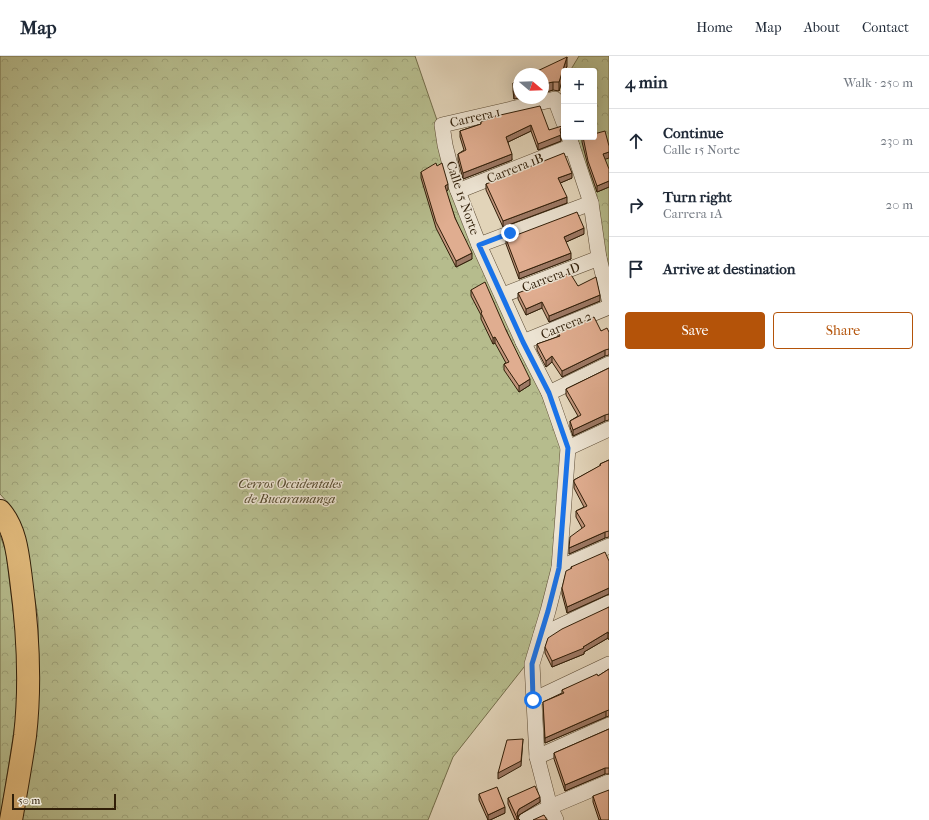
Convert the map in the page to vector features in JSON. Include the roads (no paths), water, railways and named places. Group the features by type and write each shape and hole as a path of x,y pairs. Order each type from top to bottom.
{"main road":[{"path":"0,511 5,516 13,536 20,565 27,631 28,677 25,736 11,820"}],"street":[{"name":"Carrera 1","path":"442,125 555,98 561,115"},
{"name":"Calle 15 Norte","path":"442,125 445,145 454,181 479,245 503,295 523,342 549,393 568,448 559,568 532,664 537,757 553,814"},
{"name":"Carrera 1B","path":"458,191 570,141"},
{"path":"570,141 591,203 599,258 609,299"},
{"path":"479,245 591,203"},
{"name":"Carrera 1D","path":"503,295 599,258"},
{"name":"Carrera 2","path":"523,342 609,307"},
{"path":"549,393 609,364"},
{"path":"568,448 609,429"},
{"path":"559,568 609,546"},
{"path":"541,635 609,603"},
{"path":"533,700 609,664"},
{"path":"537,757 609,725"},
{"path":"526,820 553,814 609,782"}],"park label":[{"name":"Cerros Occidentales de Bucaramanga","path":"290,490"}]}
